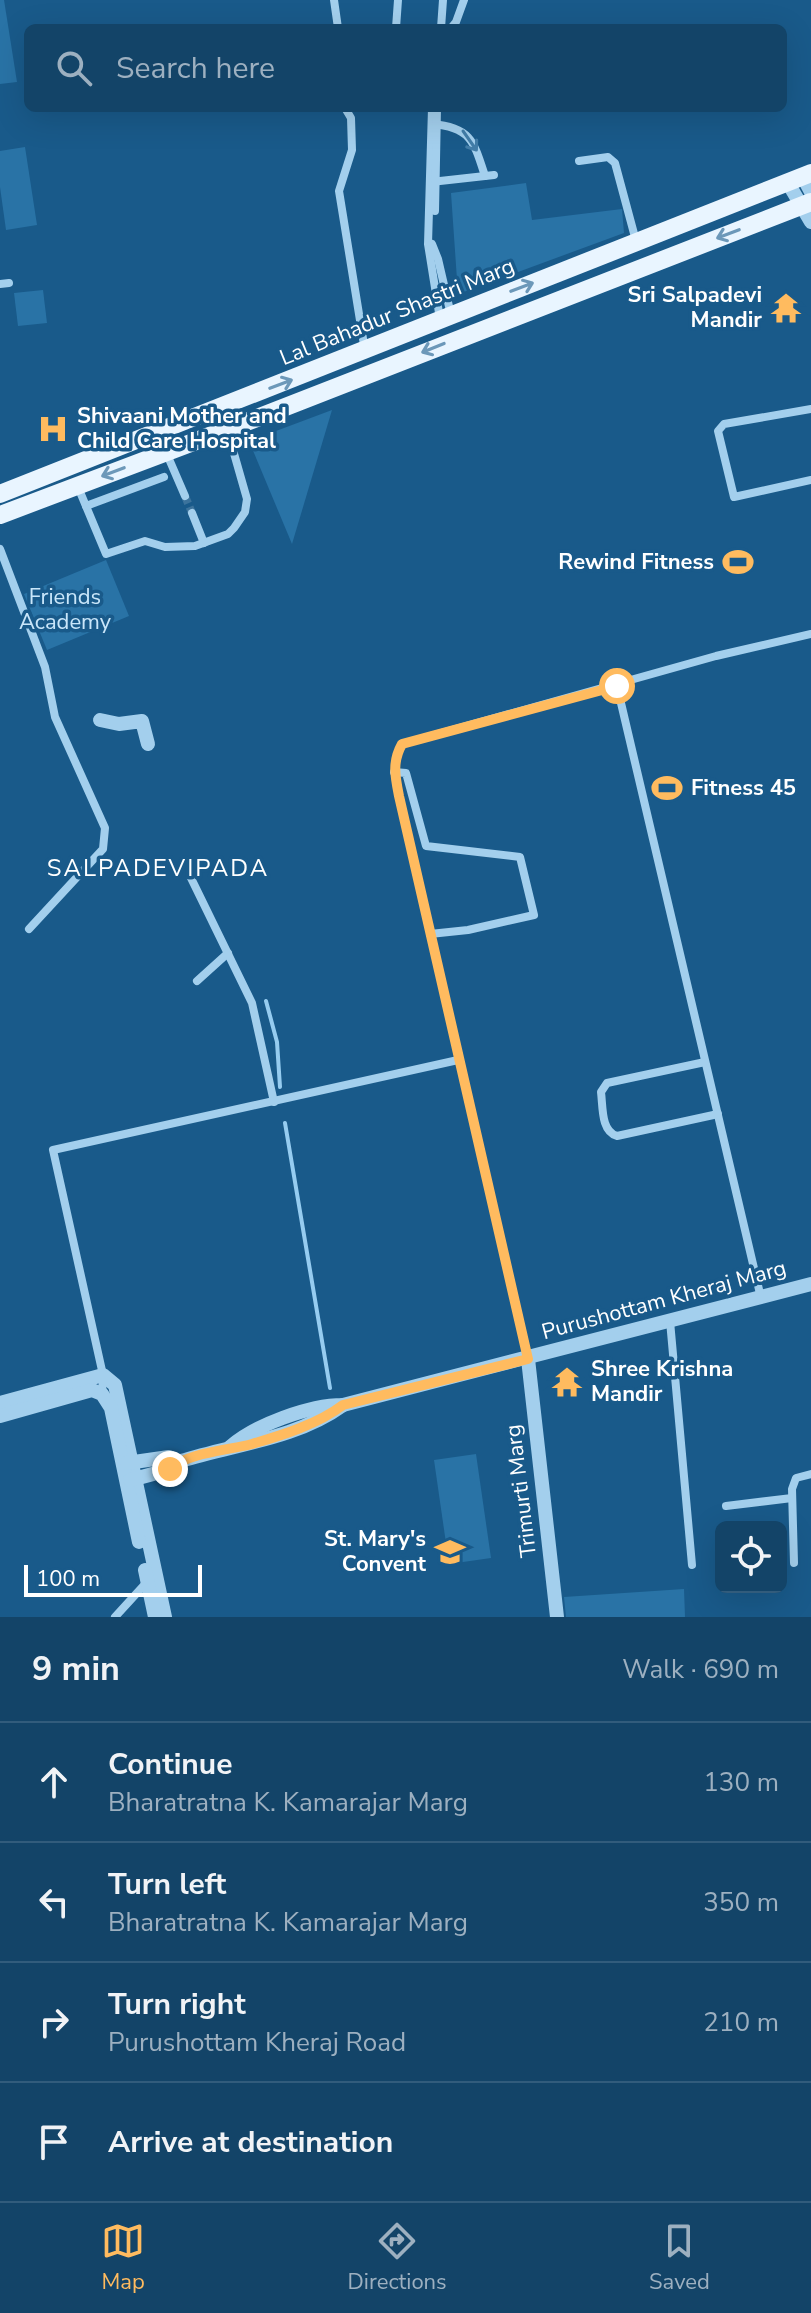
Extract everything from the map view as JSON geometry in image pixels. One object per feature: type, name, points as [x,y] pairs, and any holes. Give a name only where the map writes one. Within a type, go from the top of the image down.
[{"type":"main road","name":"Lal Bahadur Shastri Marg","points":[[0,494],[636,243],[805,194]]},
{"type":"main road","name":"Lal Bahadur Shastri Marg","points":[[0,515],[227,428],[805,194]]},
{"type":"street","points":[[334,0],[337,24]]},
{"type":"street","points":[[396,24],[398,0]]},
{"type":"street","points":[[439,24],[441,0]]},
{"type":"street","points":[[454,24],[464,0]]},
{"type":"street","points":[[347,112],[351,118]]},
{"type":"street","points":[[354,112],[351,118],[352,150],[339,191],[365,352]]},
{"type":"street","points":[[435,112],[431,250],[446,317]]},
{"type":"street","points":[[434,124],[461,129],[467,134],[490,176],[434,182]]},
{"type":"street","points":[[579,161],[608,157],[615,163],[636,243]]},
{"type":"street","points":[[811,409],[724,424],[718,431],[734,497],[811,480]]},
{"type":"street","points":[[77,485],[106,554],[145,541],[165,547],[195,546],[228,534],[245,512],[247,499],[227,428]]},
{"type":"street","points":[[165,452],[185,496]]},
{"type":"street","points":[[86,506],[164,477]]},
{"type":"street","points":[[192,513],[204,543]]},
{"type":"street","points":[[0,549],[45,667],[55,717],[105,828],[103,849],[29,929]]},
{"type":"street","points":[[528,1359],[394,772],[396,755],[402,744],[716,656],[811,634]]},
{"type":"street","points":[[617,686],[761,1298]]},
{"type":"street","points":[[100,720],[119,724],[142,721],[148,744]]},
{"type":"street","points":[[394,772],[406,773],[426,846],[520,857],[534,915],[468,930],[430,934]]},
{"type":"street","points":[[191,878],[252,1003],[274,1102]]},
{"type":"street","points":[[197,981],[228,953]]},
{"type":"street","points":[[102,1394],[103,1375],[53,1150],[458,1060]]},
{"type":"street","points":[[705,1062],[607,1083],[601,1092],[606,1128],[610,1134],[617,1136],[718,1114]]},
{"type":"street","name":"Purushottam Kheraj Marg","points":[[177,1462],[230,1447],[250,1445],[288,1424],[328,1416],[343,1405],[811,1284]]},
{"type":"street","points":[[670,1321],[692,1565]]},
{"type":"street","name":"Trimurti Marg","points":[[528,1359],[557,1617]]},
{"type":"street","points":[[2,1409],[103,1375]]},
{"type":"street","points":[[103,1375],[115,1385],[118,1418],[149,1565],[165,1617]]},
{"type":"street","points":[[2,1409],[92,1390],[102,1394],[118,1418]]},
{"type":"street","points":[[128,1463],[169,1457],[177,1462],[170,1469],[131,1480]]},
{"type":"street","points":[[794,1563],[792,1498],[796,1478],[811,1474]]},
{"type":"street","points":[[726,1506],[792,1498]]},
{"type":"street","points":[[149,1565],[147,1582],[155,1617]]},
{"type":"street","points":[[115,1617],[147,1582]]},
{"type":"green space","points":[[0,0],[4,0],[17,82],[0,84]]},
{"type":"green space","points":[[25,147],[37,225],[6,230],[0,187],[0,151]]},
{"type":"green space","points":[[526,183],[532,220],[622,209],[624,233],[458,294],[451,193]]},
{"type":"green space","points":[[43,290],[47,323],[18,326],[14,293]]},
{"type":"green space","points":[[332,410],[292,544],[249,441]]},
{"type":"green space","name":"Friends Academy","points":[[106,560],[129,616],[47,650],[24,594]]},
{"type":"green space","points":[[476,1454],[491,1558],[449,1564],[434,1460]]},
{"type":"green space","points":[[684,1589],[685,1617],[566,1617],[564,1597]]},
{"type":"waterway","points":[[266,1001],[277,1042],[280,1087]]},
{"type":"waterway","points":[[285,1123],[330,1388]]},
{"type":"tunnel","points":[[185,496],[192,513]]},
{"type":"place","name":"Sri Salpadevi Mandir","points":[[786,308]]},
{"type":"place","name":"Shivaani Mother and Child Care Hospital","points":[[53,429]]},
{"type":"place","name":"Rewind Fitness","points":[[738,562]]},
{"type":"place","name":"Fitness 45","points":[[667,788]]},
{"type":"place","name":"Shree Krishna Mandir","points":[[567,1382]]},
{"type":"place","name":"St. Mary's Convent","points":[[450,1552]]},
{"type":"district","name":"SALPADEVIPADA","points":[[158,868]]},
{"type":"route","points":[[170,1469],[177,1462],[230,1447],[250,1445],[328,1416],[343,1405],[528,1359],[399,796],[394,772],[396,755],[402,744],[617,686]]}]
